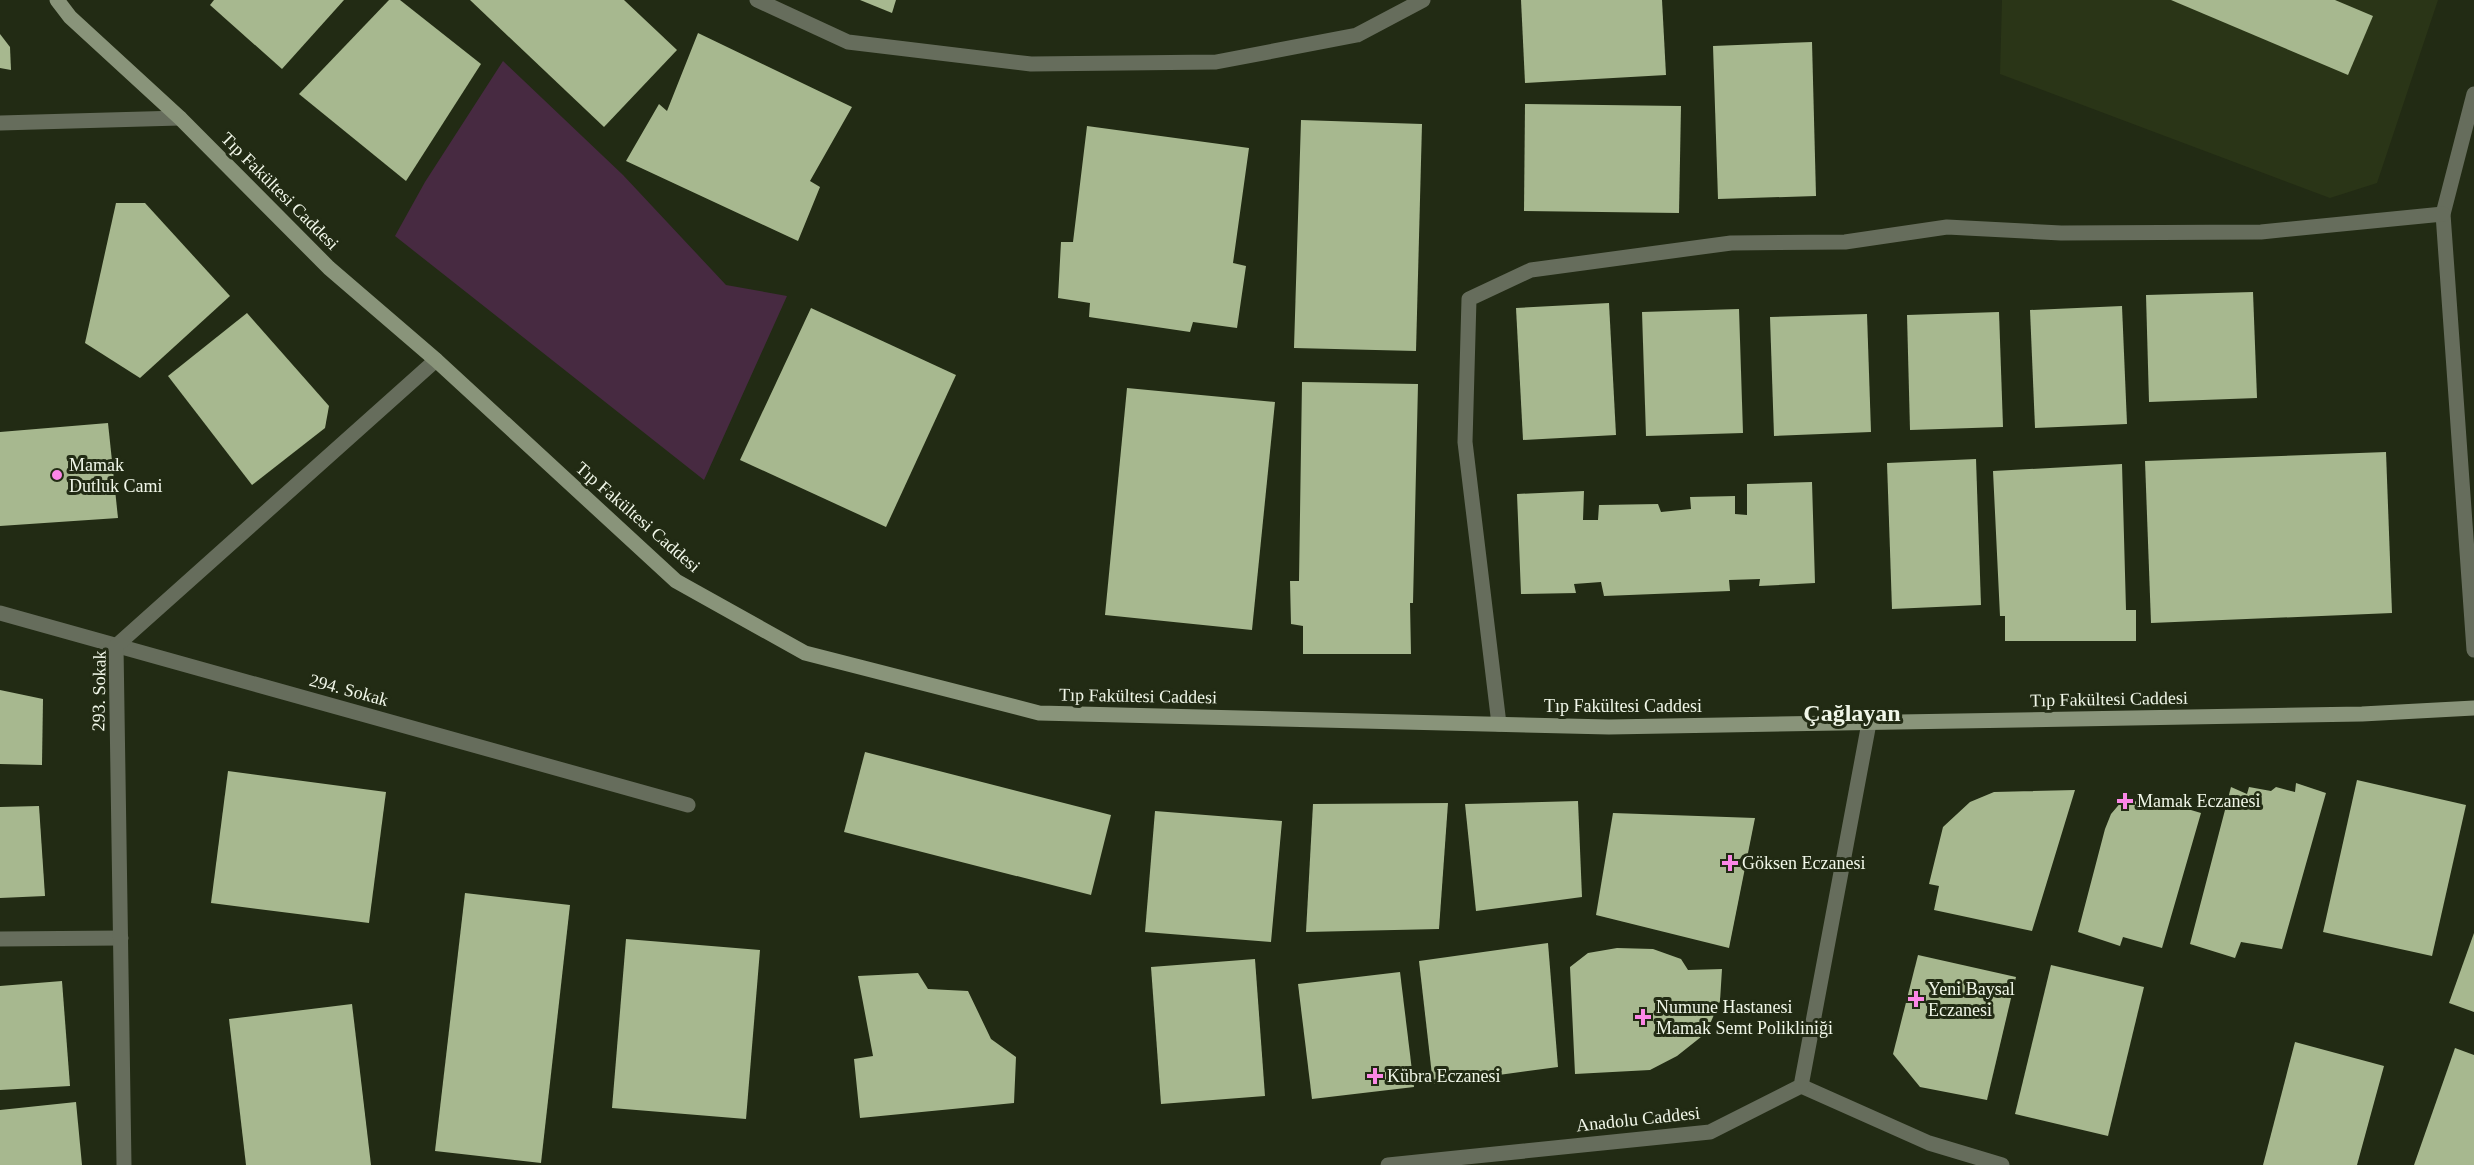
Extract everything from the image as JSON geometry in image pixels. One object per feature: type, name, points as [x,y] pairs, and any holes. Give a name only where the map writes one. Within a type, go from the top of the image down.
[{"type":"main road","name":"Tıp Fakültesi Caddesi","points":[[57,0],[70,17],[180,118],[296,237],[436,360],[676,581],[805,653],[1039,713],[1609,727],[2362,714],[2474,708]]},
{"type":"street","points":[[757,0],[848,42],[1031,64],[1216,62],[1358,34],[1423,0]]},
{"type":"street","points":[[2474,94],[2443,214],[2474,650]]},
{"type":"street","points":[[0,123],[180,118]]},
{"type":"street","points":[[1499,724],[1466,442],[1469,299],[1531,270],[1731,243],[1845,242],[1947,227],[2061,233],[2262,232],[2443,214]]},
{"type":"street","name":"293. Sokak","points":[[124,1165],[116,646],[436,360]]},
{"type":"street","name":"294. Sokak","points":[[0,613],[688,805]]},
{"type":"street","points":[[1869,723],[1801,1086],[1929,1143],[2002,1165]]},
{"type":"street","points":[[0,939],[120,938]]},
{"type":"street","name":"Anadolu Caddesi","points":[[1388,1165],[1710,1132],[1801,1086]]},
{"type":"shaded area","points":[[2002,0],[2438,0],[2377,183],[2330,198],[2000,74]]},
{"type":"shaded area","points":[[503,61],[623,175],[726,285],[787,296],[704,480],[395,236],[425,182]]},
{"type":"building","points":[[214,0],[344,0],[282,69],[210,5]]},
{"type":"building","points":[[389,0],[400,0],[481,64],[406,181],[299,94]]},
{"type":"building","points":[[470,0],[624,0],[677,50],[604,127]]},
{"type":"building","points":[[860,0],[896,0],[892,13]]},
{"type":"building","points":[[1521,0],[1662,0],[1666,75],[1525,83]]},
{"type":"building","points":[[2171,0],[2335,0],[2373,16],[2348,75]]},
{"type":"building","points":[[698,33],[852,107],[810,181],[820,187],[798,241],[626,161],[659,104],[667,111]]},
{"type":"building","points":[[0,34],[10,47],[11,70],[0,68]]},
{"type":"building","points":[[1812,42],[1816,196],[1718,199],[1713,46]]},
{"type":"building","points":[[1525,104],[1681,106],[1679,213],[1524,211]]},
{"type":"building","points":[[1301,120],[1422,124],[1416,351],[1294,348]]},
{"type":"building","points":[[1087,126],[1249,148],[1233,263],[1246,266],[1237,328],[1193,322],[1190,332],[1089,317],[1090,303],[1058,298],[1061,242],[1073,242]]},
{"type":"building","points":[[116,203],[145,203],[230,296],[140,378],[85,343]]},
{"type":"building","points":[[2253,292],[2257,398],[2149,402],[2146,295]]},
{"type":"building","points":[[1609,303],[1616,435],[1523,440],[1516,308]]},
{"type":"building","points":[[2122,306],[2127,424],[2035,428],[2030,310]]},
{"type":"building","points":[[811,308],[956,375],[886,527],[740,460]]},
{"type":"building","points":[[1739,309],[1743,433],[1646,436],[1642,312]]},
{"type":"building","points":[[1999,312],[2003,427],[1910,430],[1907,315]]},
{"type":"building","points":[[247,313],[329,406],[325,428],[252,485],[168,376]]},
{"type":"building","points":[[1867,314],[1871,432],[1774,436],[1770,317]]},
{"type":"building","points":[[1302,382],[1418,384],[1413,603],[1410,603],[1411,654],[1303,654],[1303,626],[1291,624],[1290,581],[1299,581]]},
{"type":"building","points":[[1127,388],[1275,402],[1252,630],[1105,615]]},
{"type":"building","name":"Mamak Dutluk Cami","points":[[108,423],[118,518],[0,526],[0,432]]},
{"type":"building","points":[[2386,452],[2392,613],[2151,623],[2145,461]]},
{"type":"building","points":[[1976,459],[1981,605],[1892,609],[1887,463]]},
{"type":"building","points":[[2122,464],[2126,610],[2136,610],[2136,641],[2005,641],[2005,616],[2000,616],[1993,471]]},
{"type":"building","points":[[1812,482],[1815,583],[1759,586],[1760,579],[1729,580],[1730,591],[1604,596],[1601,582],[1574,584],[1576,593],[1521,594],[1517,494],[1584,491],[1583,520],[1598,520],[1599,505],[1658,504],[1661,512],[1691,509],[1690,497],[1735,496],[1735,514],[1747,515],[1747,484]]},
{"type":"building","points":[[0,690],[43,699],[42,765],[0,764]]},
{"type":"building","points":[[865,752],[1111,815],[1091,895],[844,832]]},
{"type":"building","points":[[228,771],[386,792],[369,923],[211,903]]},
{"type":"building","points":[[2357,780],[2466,805],[2432,956],[2323,932]]},
{"type":"building","points":[[2296,783],[2326,793],[2282,949],[2241,942],[2235,958],[2190,944],[2231,787],[2247,794],[2249,787],[2271,791],[2276,787],[2295,792]]},
{"type":"building","points":[[2075,790],[2032,931],[1934,910],[1939,886],[1929,884],[1943,827],[1970,802],[1994,792]]},
{"type":"building","points":[[1578,801],[1582,897],[1476,911],[1465,804]]},
{"type":"building","points":[[2122,801],[2164,802],[2201,813],[2162,948],[2123,937],[2120,946],[2078,932],[2105,829],[2111,814]]},
{"type":"building","points":[[1448,803],[1439,929],[1306,932],[1313,804]]},
{"type":"building","points":[[39,806],[45,896],[0,898],[0,807]]},
{"type":"building","points":[[1155,811],[1282,821],[1271,942],[1145,932]]},
{"type":"building","points":[[1613,813],[1755,818],[1729,948],[1596,915]]},
{"type":"building","points":[[465,893],[570,905],[541,1163],[435,1151]]},
{"type":"building","points":[[2474,933],[2474,1012],[2449,1003]]},
{"type":"building","points":[[626,939],[760,950],[746,1119],[612,1108]]},
{"type":"building","points":[[1548,943],[1558,1067],[1433,1084],[1419,961]]},
{"type":"building","name":"Numune Hastanesi Mamak Semt Polikliniği","points":[[1617,948],[1653,949],[1681,959],[1688,970],[1722,969],[1720,1001],[1706,1033],[1677,1056],[1650,1070],[1575,1074],[1570,967],[1588,953]]},
{"type":"building","points":[[1918,955],[2016,977],[1987,1100],[1920,1087],[1893,1054]]},
{"type":"building","points":[[1255,959],[1265,1096],[1161,1104],[1151,967]]},
{"type":"building","points":[[2051,965],[2144,987],[2108,1136],[2015,1114]]},
{"type":"building","points":[[1400,972],[1414,1087],[1312,1099],[1298,984]]},
{"type":"building","points":[[918,973],[928,989],[968,991],[991,1039],[1016,1057],[1014,1103],[860,1118],[854,1059],[873,1056],[858,976]]},
{"type":"building","points":[[62,981],[70,1086],[0,1090],[0,986]]},
{"type":"building","points":[[352,1004],[371,1165],[246,1165],[229,1019]]},
{"type":"building","points":[[2295,1042],[2384,1066],[2357,1165],[2263,1165]]},
{"type":"building","points":[[2455,1048],[2474,1055],[2474,1165],[2414,1165]]},
{"type":"building","points":[[76,1102],[82,1165],[0,1165],[0,1110]]},
{"type":"place","name":"Mamak Dutluk Cami","points":[[57,475]]},
{"type":"place","name":"Mamak Eczanesi","points":[[2125,801]]},
{"type":"place","name":"Göksen Eczanesi","points":[[1730,863]]},
{"type":"place","name":"Yeni Baysal Eczanesi","points":[[1916,999]]},
{"type":"place","name":"Numune Hastanesi Mamak Semt Polikliniği","points":[[1643,1017]]},
{"type":"place","name":"Kübra Eczanesi","points":[[1375,1076]]},
{"type":"district","name":"Çağlayan","points":[[1852,713]]}]
